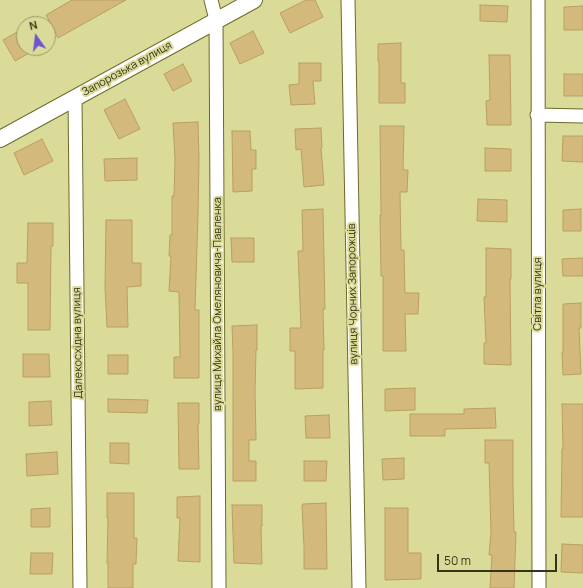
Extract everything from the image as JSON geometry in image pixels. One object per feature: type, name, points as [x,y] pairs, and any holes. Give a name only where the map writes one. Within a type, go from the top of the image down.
[{"type":"street","name":"вулиця Михайла Омеляновича-Павленка","points":[[211,0],[216,20],[219,588]]},
{"type":"street","name":"Запорозька вулиця","points":[[0,139],[254,0]]},
{"type":"street","name":"вулиця Чорних Запорожців","points":[[348,0],[359,588]]},
{"type":"street","name":"Світла вулиця","points":[[538,0],[539,588]]},
{"type":"street","name":"Далекосхідна вулиця","points":[[75,98],[80,588]]},
{"type":"street","points":[[537,116],[583,116]]},
{"type":"building","points":[[72,0],[126,0],[58,38],[56,34],[56,16],[46,15]]},
{"type":"building","points":[[306,0],[315,0],[323,17],[290,33],[280,13]]},
{"type":"building","points":[[480,5],[508,6],[507,22],[480,21]]},
{"type":"building","points":[[583,6],[583,30],[564,30],[564,7]]},
{"type":"building","points":[[253,31],[264,53],[240,64],[230,43]]},
{"type":"building","points":[[16,33],[16,56],[24,56],[15,61],[3,40]]},
{"type":"building","points":[[401,43],[401,83],[405,83],[405,103],[379,103],[378,44]]},
{"type":"building","points":[[489,55],[510,55],[511,125],[487,125],[486,101],[490,100]]},
{"type":"building","points":[[299,63],[321,63],[321,81],[313,81],[315,104],[291,105],[289,85],[299,84]]},
{"type":"building","points":[[183,64],[192,81],[173,91],[164,74]]},
{"type":"building","points":[[564,74],[583,74],[583,96],[564,96]]},
{"type":"building","points":[[125,99],[140,129],[119,139],[104,110]]},
{"type":"building","points":[[198,122],[199,158],[195,310],[199,310],[199,378],[174,378],[174,357],[180,357],[179,292],[169,291],[171,256],[169,256],[170,235],[172,235],[172,196],[174,196],[175,160],[173,123]]},
{"type":"building","points":[[380,126],[404,126],[403,170],[408,170],[407,192],[400,192],[401,250],[404,250],[405,293],[419,293],[418,314],[405,314],[406,351],[383,351]]},
{"type":"building","points":[[321,128],[324,185],[304,187],[301,149],[296,150],[295,129]]},
{"type":"building","points":[[232,131],[250,131],[251,150],[256,150],[256,169],[252,169],[252,191],[233,192]]},
{"type":"building","points":[[563,136],[583,136],[583,162],[562,161]]},
{"type":"building","points":[[42,139],[53,161],[24,175],[14,153]]},
{"type":"building","points":[[485,148],[511,149],[511,171],[485,171]]},
{"type":"building","points":[[137,158],[137,180],[105,181],[104,159]]},
{"type":"building","points":[[478,199],[507,200],[507,222],[477,221]]},
{"type":"building","points":[[323,209],[325,309],[323,309],[323,388],[295,389],[295,351],[290,351],[290,328],[301,328],[298,251],[303,251],[302,210]]},
{"type":"building","points":[[581,209],[581,231],[563,231],[563,210]]},
{"type":"building","points":[[106,220],[132,220],[132,263],[141,263],[141,286],[127,287],[128,327],[107,327],[105,287]]},
{"type":"building","points":[[28,223],[53,223],[53,246],[51,246],[50,330],[28,330],[28,283],[17,283],[17,263],[27,263]]},
{"type":"building","points":[[231,238],[254,238],[254,262],[232,262]]},
{"type":"building","points":[[486,248],[511,249],[511,365],[484,364],[484,343],[486,343],[484,297],[486,297]]},
{"type":"building","points":[[583,258],[583,276],[563,276],[562,259]]},
{"type":"building","points":[[581,303],[581,328],[579,328],[581,374],[563,375],[563,304]]},
{"type":"building","points":[[257,325],[255,392],[256,440],[249,440],[249,461],[256,461],[256,481],[233,481],[232,326]]},
{"type":"building","points":[[23,354],[49,354],[50,377],[23,377]]},
{"type":"building","points":[[108,355],[128,355],[128,374],[108,374]]},
{"type":"building","points":[[415,388],[415,410],[385,411],[385,389]]},
{"type":"building","points":[[108,399],[148,400],[147,413],[108,412]]},
{"type":"building","points":[[51,401],[52,425],[29,426],[29,402]]},
{"type":"building","points":[[178,403],[199,403],[199,469],[179,469]]},
{"type":"building","points":[[562,404],[583,404],[583,517],[561,517],[563,449]]},
{"type":"building","points":[[495,408],[496,428],[445,429],[445,436],[410,436],[410,414],[464,414],[464,409]]},
{"type":"building","points":[[329,415],[330,438],[306,438],[305,416]]},
{"type":"building","points":[[485,440],[513,440],[514,532],[516,532],[514,588],[490,588],[492,555],[489,555],[491,532],[489,463],[485,463]]},
{"type":"building","points":[[110,443],[129,443],[129,464],[110,463]]},
{"type":"building","points":[[57,452],[58,474],[27,476],[26,454]]},
{"type":"building","points":[[404,458],[404,479],[383,480],[382,459]]},
{"type":"building","points":[[304,461],[327,461],[326,481],[304,481]]},
{"type":"building","points":[[107,493],[134,493],[134,538],[137,538],[136,564],[133,564],[133,588],[108,588]]},
{"type":"building","points":[[200,496],[200,562],[178,561],[180,518],[177,518],[177,497]]},
{"type":"building","points":[[326,503],[327,569],[304,569],[302,505]]},
{"type":"building","points":[[232,505],[262,505],[262,564],[234,563]]},
{"type":"building","points":[[50,508],[50,527],[31,527],[31,509]]},
{"type":"building","points":[[385,508],[408,508],[408,553],[421,553],[421,579],[385,580]]},
{"type":"building","points":[[562,544],[583,545],[583,573],[561,572]]},
{"type":"building","points":[[31,553],[53,553],[52,574],[30,574]]}]
